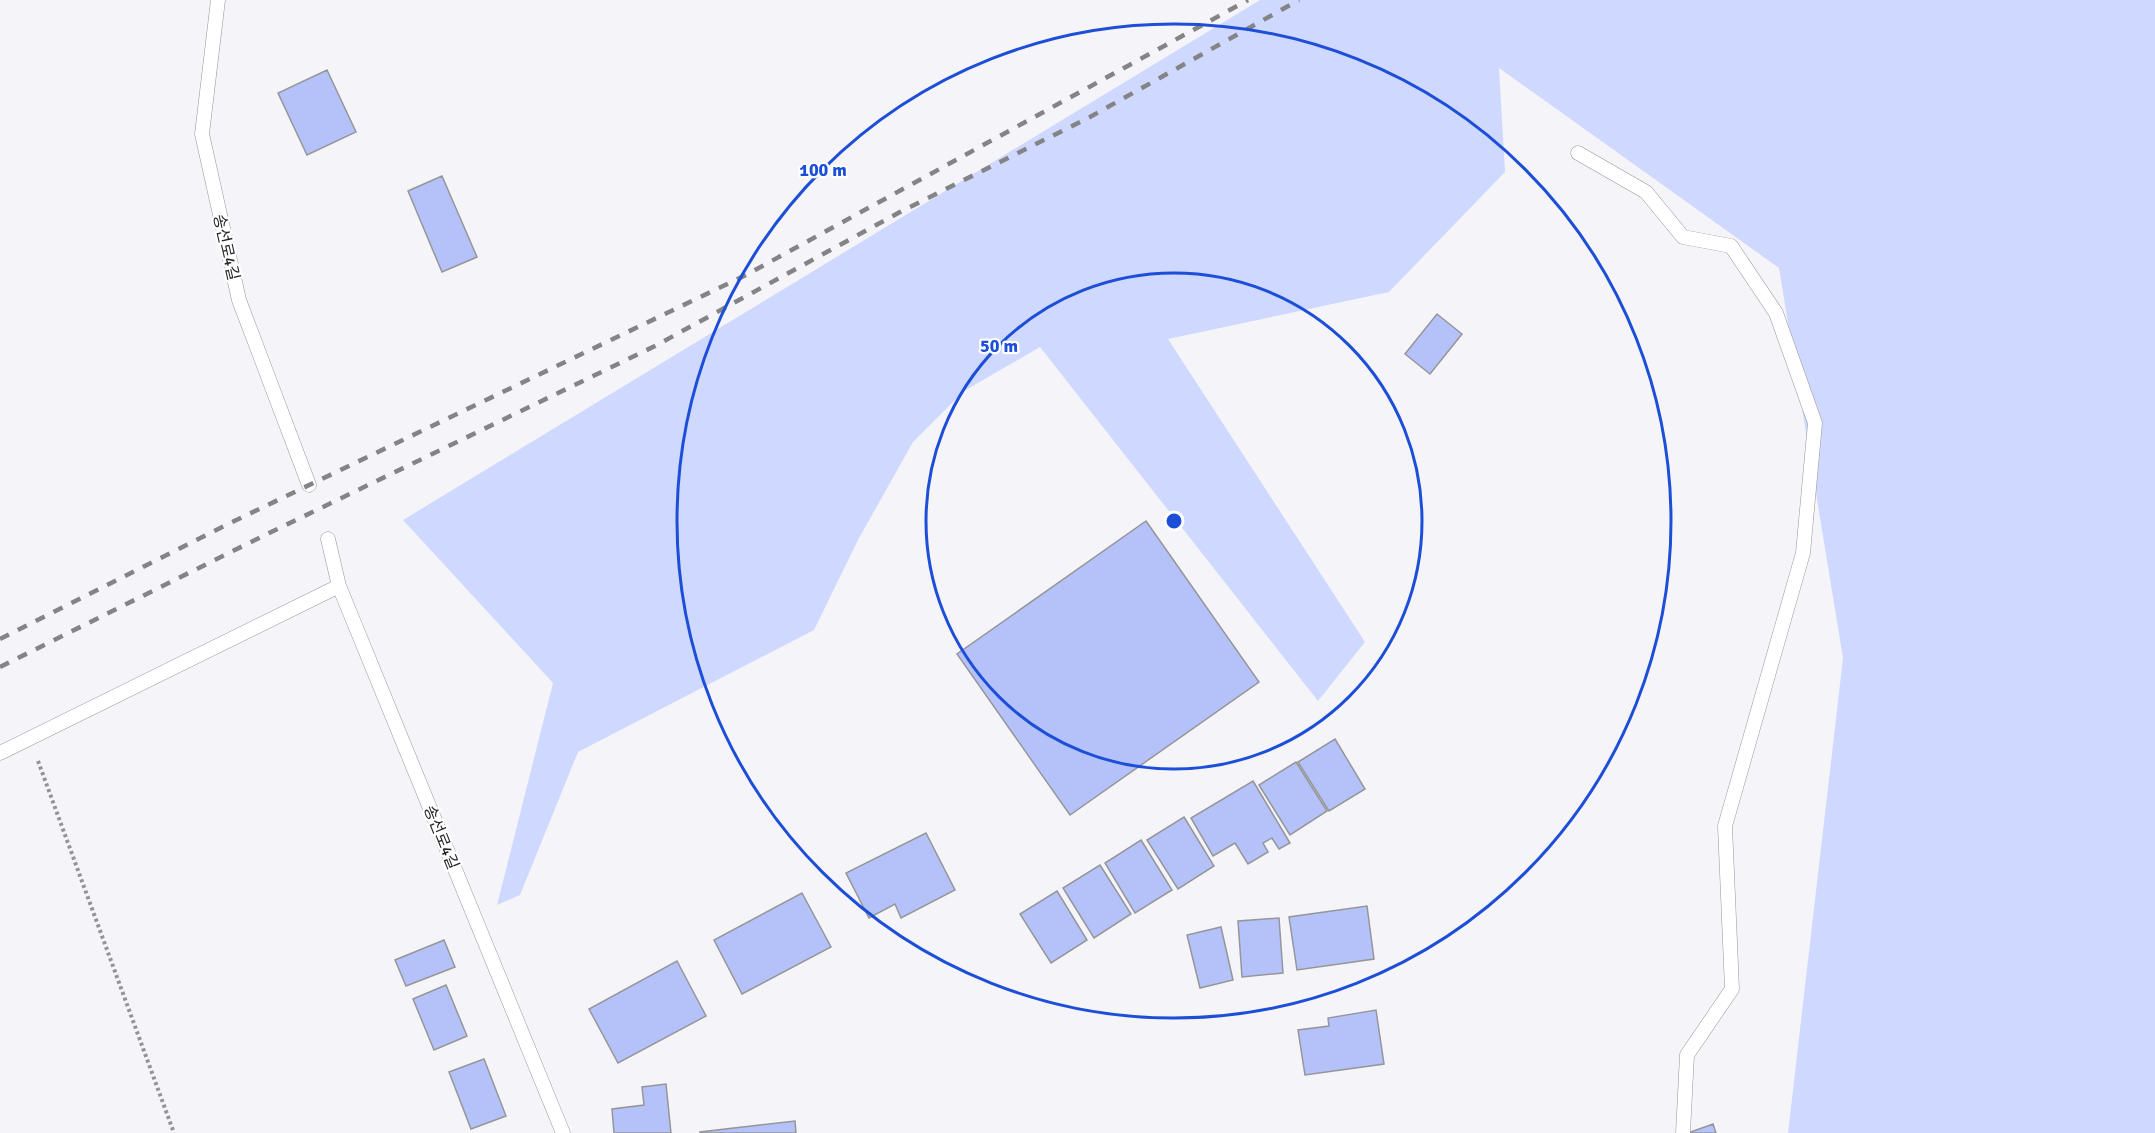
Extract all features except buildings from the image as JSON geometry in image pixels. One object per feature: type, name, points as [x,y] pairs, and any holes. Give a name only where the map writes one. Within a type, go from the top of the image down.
[{"type":"lane","name":"송선로4길","points":[[218,0],[202,134],[239,300],[309,484]]},
{"type":"lane","points":[[1578,153],[1646,192],[1683,237],[1731,246],[1776,313],[1815,423],[1803,552],[1725,826],[1732,989],[1687,1055],[1683,1133]]},
{"type":"lane","name":"송선로4길","points":[[328,539],[339,586],[563,1133]]},
{"type":"lane","points":[[0,753],[339,586]]},
{"type":"path","points":[[30,737],[174,1133]]},
{"type":"shaded area","points":[[1260,0],[2155,0],[2155,1133],[1788,1133],[1843,658],[1779,268],[1499,68],[1505,172],[1389,292],[1168,339],[1365,642],[1318,701],[1040,347],[964,391],[913,442],[858,540],[814,630],[578,752],[520,895],[497,905],[553,683],[403,520]]},
{"type":"railway","points":[[0,639],[224,526],[746,275],[1248,0]]},
{"type":"railway","points":[[0,667],[261,537],[655,346],[900,212],[1090,117],[1299,0]]}]
